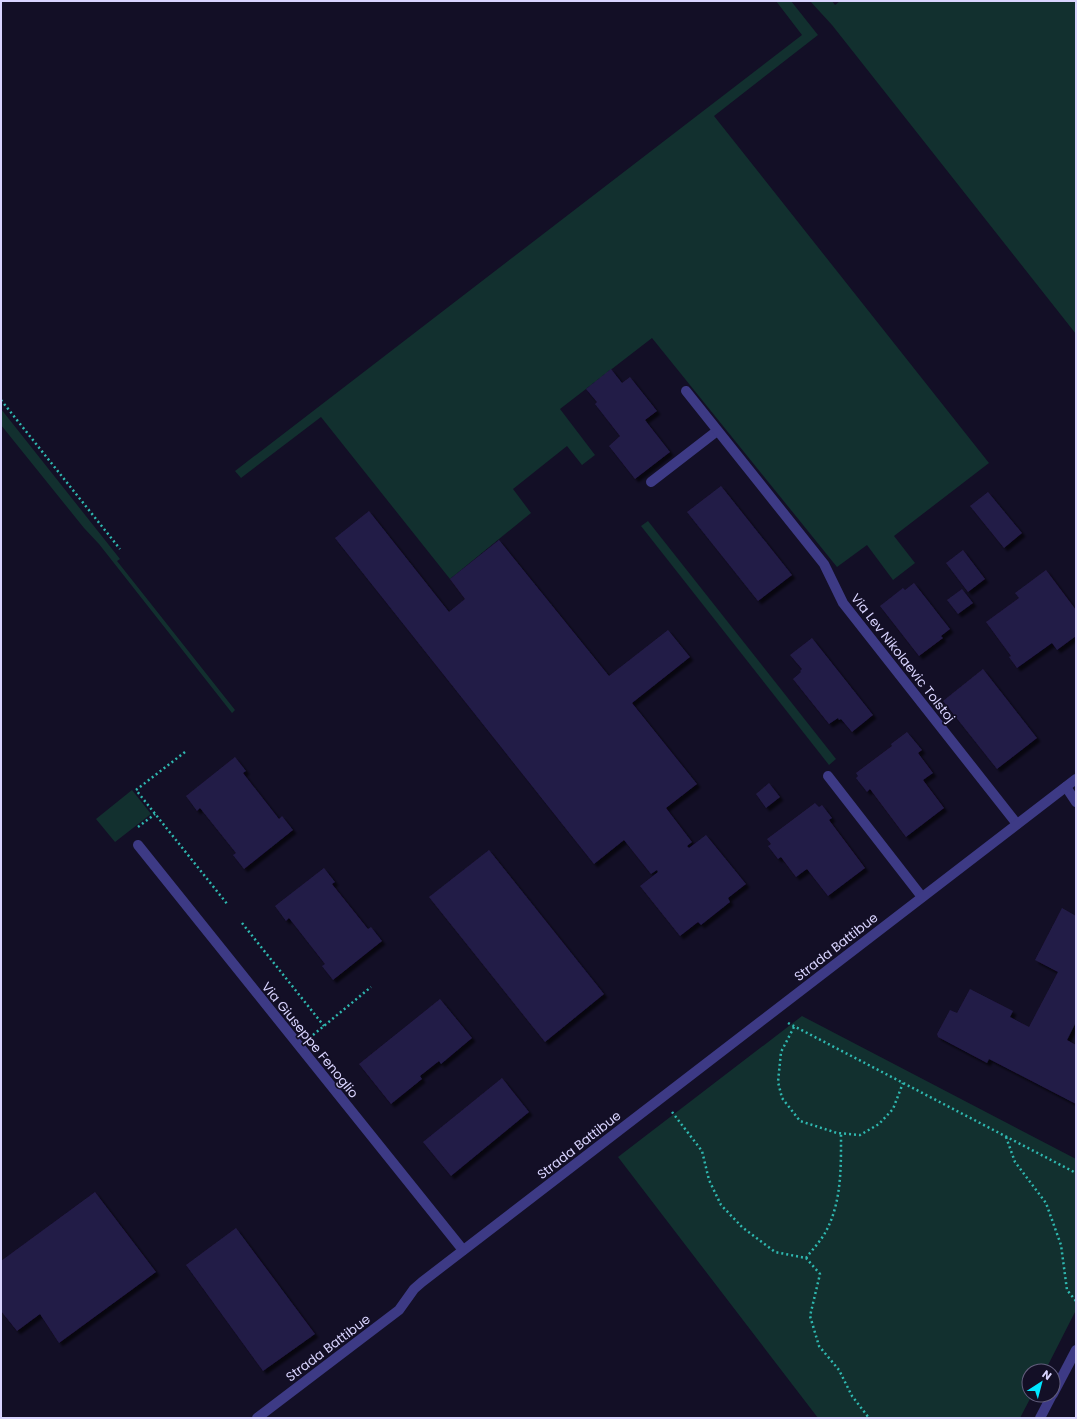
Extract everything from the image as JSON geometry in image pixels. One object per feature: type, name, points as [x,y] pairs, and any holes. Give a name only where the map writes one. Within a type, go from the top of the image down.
[{"type":"street","name":"Via Lev Nikolaevic Tolstoj","points":[[686,391],[824,564],[843,604],[1017,824]]},
{"type":"street","points":[[651,482],[717,430]]},
{"type":"street","points":[[828,776],[922,897]]},
{"type":"street","name":"Strada Battibue","points":[[257,1418],[399,1310],[418,1286],[463,1250],[1076,779]]},
{"type":"street","points":[[1066,787],[1076,802]]},
{"type":"street","name":"Via Giuseppe Fenoglio","points":[[138,845],[463,1250]]},
{"type":"street","points":[[1061,1379],[1076,1350]]},
{"type":"street","points":[[1040,1418],[1048,1403]]},
{"type":"path","points":[[1,400],[120,550]]},
{"type":"path","points":[[185,752],[136,790],[228,905]]},
{"type":"path","points":[[242,923],[324,1026]]},
{"type":"path","points":[[310,1037],[371,987]]},
{"type":"path","points":[[774,1012],[794,1027],[903,1082],[1076,1173]]},
{"type":"path","points":[[794,1027],[781,1052],[778,1082],[782,1098],[800,1121],[841,1133],[860,1135],[879,1124],[893,1108],[903,1082]]},
{"type":"path","points":[[662,1098],[702,1151],[709,1180],[721,1205],[742,1227],[775,1252],[806,1258],[820,1274],[810,1316],[819,1346],[839,1370],[852,1396],[869,1418]]},
{"type":"path","points":[[806,1258],[825,1233],[837,1199],[841,1174],[841,1133]]},
{"type":"path","points":[[1006,1136],[1015,1162],[1046,1203],[1061,1245],[1067,1290],[1076,1301]]},
{"type":"green space","points":[[776,1],[791,1],[818,35],[714,116],[989,463],[894,536],[915,563],[893,580],[867,545],[837,567],[652,338],[560,409],[595,455],[582,465],[567,446],[513,489],[531,513],[450,579],[321,417],[241,478],[235,471],[802,35]]},
{"type":"green space","points":[[810,1],[832,1],[835,5],[840,1],[1076,1],[1076,334],[832,25]]},
{"type":"green space","points":[[1,409],[120,559],[117,561],[235,710],[232,713],[99,544],[84,528],[1,425]]},
{"type":"green space","points":[[648,521],[836,759],[829,765],[641,526]]},
{"type":"green space","points":[[132,790],[151,814],[115,842],[96,819]]},
{"type":"green space","points":[[802,1016],[1076,1159],[1076,1310],[1049,1363],[1021,1363],[1021,1403],[1028,1403],[1020,1418],[818,1418],[618,1157]]},
{"type":"building","points":[[611,369],[622,383],[630,377],[657,411],[645,420],[670,452],[635,479],[609,446],[620,436],[595,404],[597,402],[586,389]]},
{"type":"building","points":[[721,486],[792,575],[758,601],[687,512]]},
{"type":"building","points":[[988,492],[1022,533],[1004,548],[970,506]]},
{"type":"building","points":[[369,511],[449,612],[465,599],[450,579],[499,540],[609,676],[668,630],[690,657],[632,703],[697,784],[666,808],[692,842],[687,846],[689,848],[706,835],[746,884],[728,898],[730,902],[701,925],[698,922],[680,936],[640,886],[658,872],[657,870],[651,874],[624,840],[594,864],[335,538]]},
{"type":"building","points":[[963,550],[985,579],[968,592],[946,563]]},
{"type":"building","points":[[1046,570],[1076,610],[1076,636],[1057,650],[1052,643],[1017,668],[1009,657],[1011,656],[986,622],[1019,598],[1015,593]]},
{"type":"building","points":[[914,583],[950,629],[941,636],[943,638],[919,656],[880,606],[903,588],[905,590]]},
{"type":"building","points":[[962,589],[973,603],[958,614],[947,600]]},
{"type":"building","points":[[812,638],[873,715],[852,732],[841,719],[839,720],[838,718],[829,724],[793,679],[801,672],[800,671],[802,669],[790,655]]},
{"type":"building","points":[[983,669],[1037,738],[997,769],[943,701]]},
{"type":"building","points":[[907,732],[922,750],[918,753],[933,773],[923,780],[944,808],[906,837],[870,789],[867,792],[856,778],[858,776],[856,773],[892,746],[891,744]]},
{"type":"building","points":[[235,757],[246,771],[243,773],[279,819],[282,816],[293,830],[244,869],[233,855],[236,853],[200,808],[197,811],[186,796]]},
{"type":"building","points":[[769,783],[780,797],[766,808],[756,794]]},
{"type":"building","points":[[815,803],[819,807],[822,805],[832,818],[829,820],[865,868],[828,896],[807,869],[796,877],[781,857],[778,859],[768,846],[771,844],[767,839]]},
{"type":"building","points":[[489,850],[604,994],[545,1042],[429,897]]},
{"type":"building","points":[[324,868],[335,882],[332,884],[368,929],[371,927],[382,941],[333,980],[322,966],[325,964],[289,918],[286,921],[275,906]]},
{"type":"building","points":[[1062,908],[1076,916],[1076,1022],[1067,1040],[1076,1045],[1076,1104],[989,1059],[987,1063],[938,1037],[937,1034],[950,1010],[957,1013],[970,989],[1013,1011],[1010,1017],[1029,1027],[1058,972],[1035,960]]},
{"type":"building","points":[[440,999],[472,1038],[441,1064],[439,1061],[420,1076],[422,1079],[391,1104],[359,1064]]},
{"type":"building","points":[[502,1078],[529,1112],[451,1176],[423,1142]]},
{"type":"building","points":[[95,1192],[156,1272],[59,1343],[40,1314],[17,1331],[1,1311],[1,1261]]},
{"type":"building","points":[[236,1228],[315,1334],[263,1371],[186,1265]]}]
